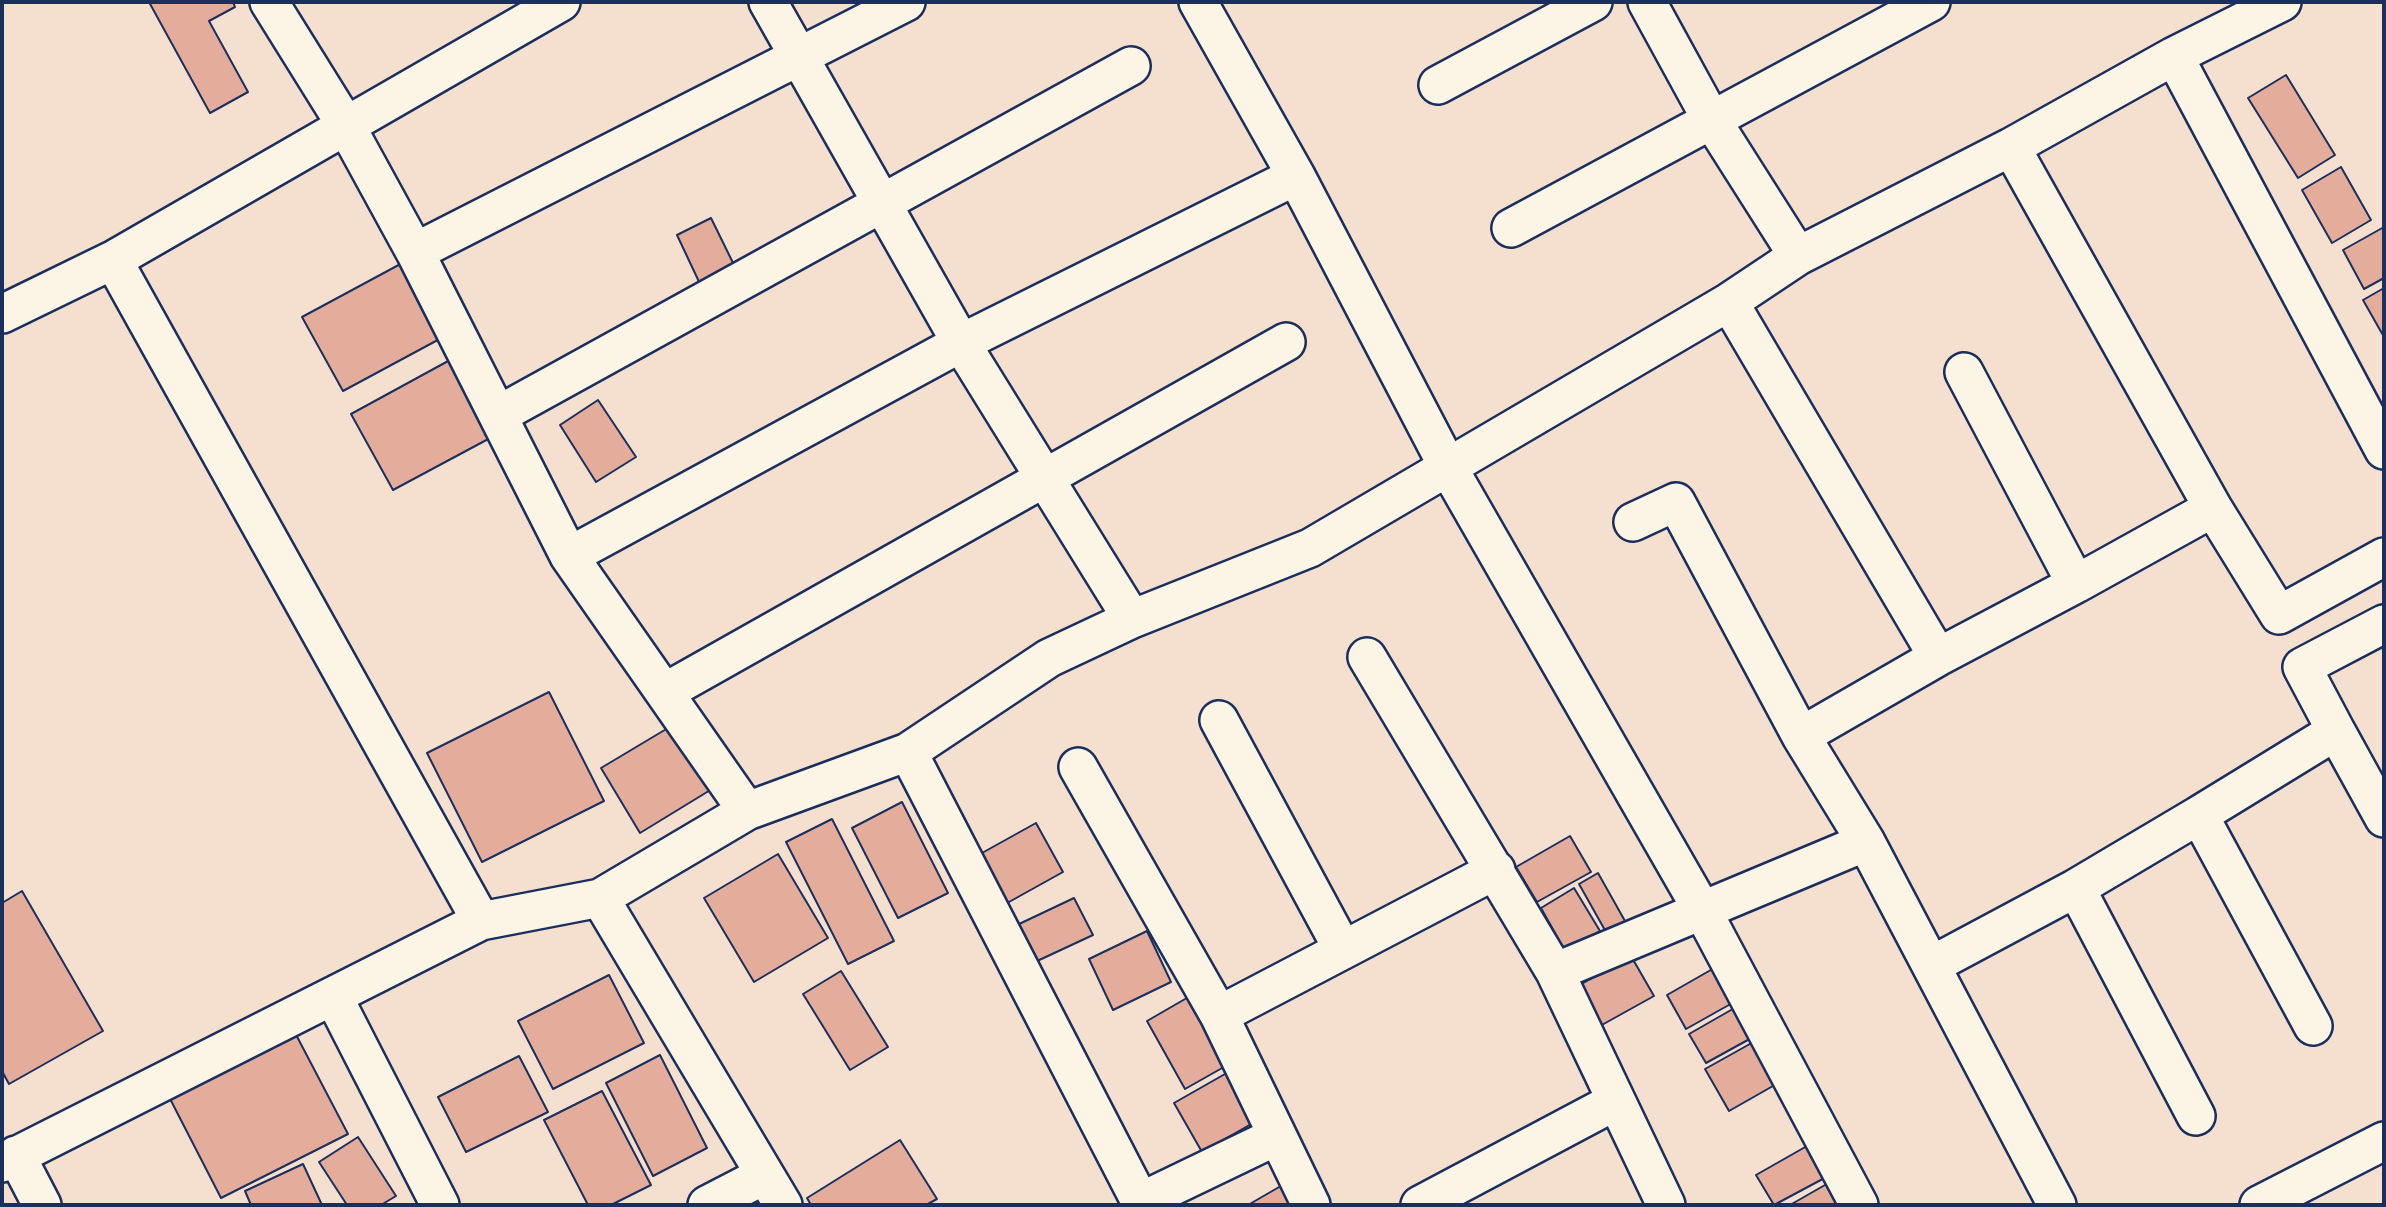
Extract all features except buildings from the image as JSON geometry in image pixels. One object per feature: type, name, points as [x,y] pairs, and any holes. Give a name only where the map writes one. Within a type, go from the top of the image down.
[{"type":"street","points":[[268,2],[345,124],[415,252],[569,556],[747,811]]},
{"type":"street","points":[[2,314],[113,260],[561,2]]},
{"type":"street","points":[[768,2],[961,343],[1132,619]]},
{"type":"street","points":[[415,252],[906,2]]},
{"type":"street","points":[[1198,2],[1296,176],[1449,469],[1702,910],[1859,1205]]},
{"type":"street","points":[[1438,85],[1593,2]]},
{"type":"street","points":[[1647,2],[1711,119],[1798,256]]},
{"type":"street","points":[[1511,228],[1931,2]]},
{"type":"street","points":[[42,1205],[9,1159],[481,922],[600,898],[747,811],[908,752],[1049,659],[1132,619],[1310,548],[1449,469],[1729,302],[1798,256],[2011,147],[2174,56],[2283,2]]},
{"type":"street","points":[[2174,56],[2384,450]]},
{"type":"street","points":[[498,415],[1131,66]]},
{"type":"street","points":[[2011,147],[2213,508],[2279,615],[2384,557]]},
{"type":"street","points":[[569,556],[961,343],[1296,176]]},
{"type":"street","points":[[113,260],[481,922]]},
{"type":"street","points":[[1729,302],[1938,657]]},
{"type":"street","points":[[665,692],[1286,342]]},
{"type":"street","points":[[1964,372],[2076,584]]},
{"type":"street","points":[[1633,522],[1676,502],[1801,736],[1866,842],[2057,1205]]},
{"type":"street","points":[[1801,736],[1938,657],[2213,508]]},
{"type":"street","points":[[2384,624],[2302,667],[2384,818]]},
{"type":"street","points":[[1367,657],[1555,972],[1666,1205]]},
{"type":"street","points":[[1219,720],[1343,950]]},
{"type":"street","points":[[1932,965],[2076,888],[2336,731]]},
{"type":"street","points":[[908,752],[1141,1204],[1277,1136]]},
{"type":"street","points":[[1077,767],[1219,1014],[1311,1205]]},
{"type":"street","points":[[2199,815],[2313,1026]]},
{"type":"street","points":[[1555,972],[1866,842]]},
{"type":"street","points":[[1219,1014],[1496,870]]},
{"type":"street","points":[[2076,888],[2196,1116]]},
{"type":"street","points":[[600,898],[774,1190],[707,1205]]},
{"type":"street","points":[[333,996],[440,1205]]},
{"type":"street","points":[[1420,1205],[1472,1193],[1616,1101]]},
{"type":"street","points":[[2259,1205],[2384,1141]]}]
